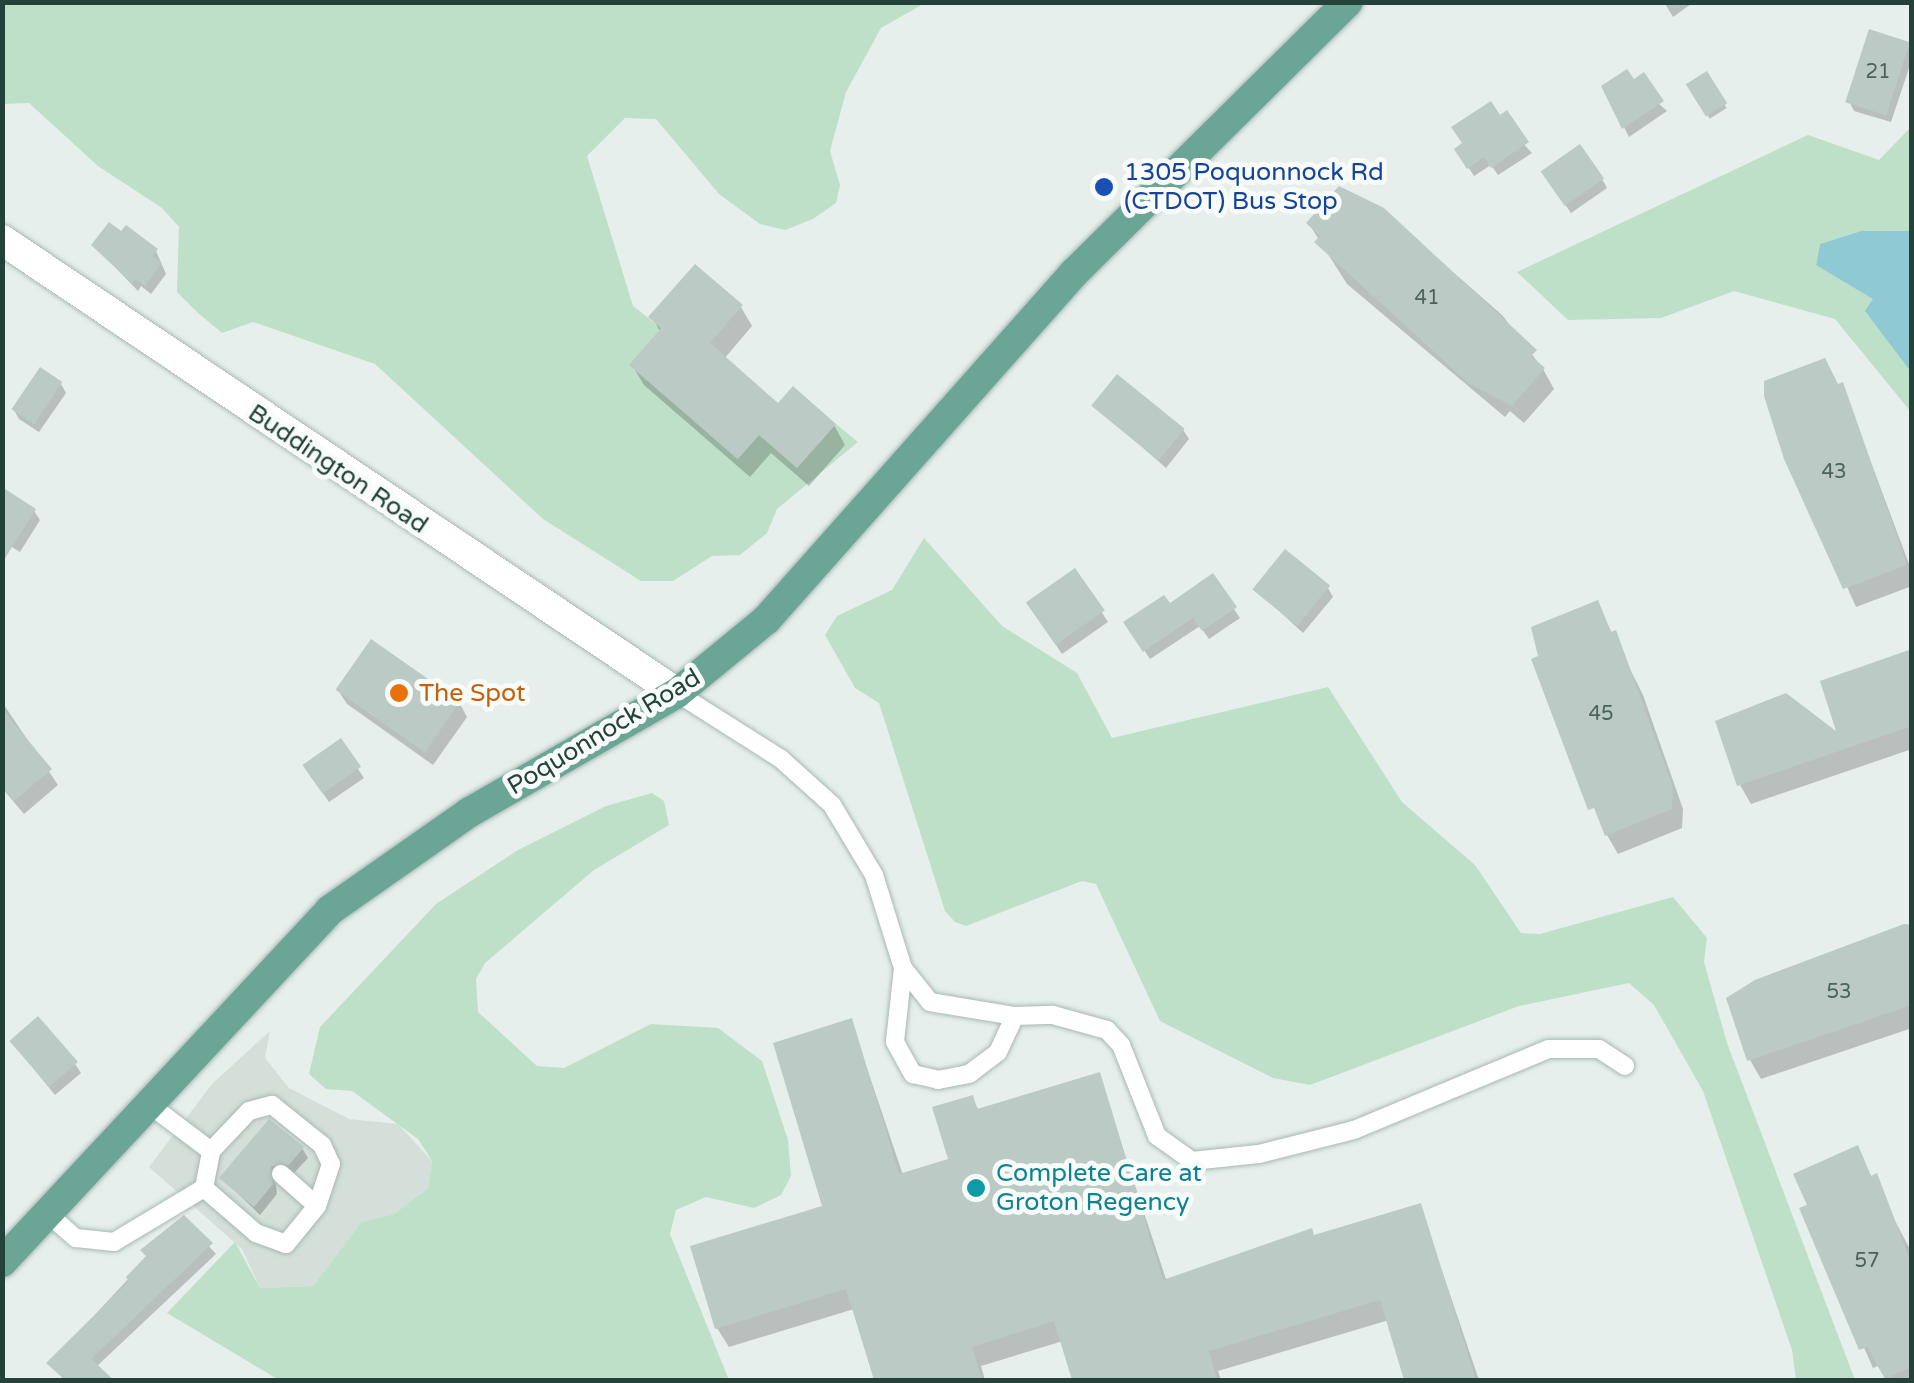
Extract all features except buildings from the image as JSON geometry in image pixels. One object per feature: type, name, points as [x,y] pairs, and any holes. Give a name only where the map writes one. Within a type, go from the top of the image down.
[{"type":"main road","name":"Poquonnock Road","points":[[2,1262],[300,938],[358,887],[470,812],[676,693],[811,574],[1074,273],[1348,2]]},
{"type":"street","name":"Buddington Road","points":[[2,240],[676,693]]},
{"type":"lane","points":[[676,693],[781,759],[832,805],[874,874],[903,968],[930,1002],[1015,1016],[1053,1015],[1107,1030],[1121,1045],[1156,1136],[1192,1161],[1259,1154],[1354,1130],[1549,1049],[1599,1048],[1625,1066]]},
{"type":"lane","points":[[903,968],[896,1042],[913,1074],[938,1080],[969,1074],[998,1052],[1015,1016]]},
{"type":"lane","points":[[150,1104],[210,1152]]},
{"type":"lane","points":[[48,1214],[76,1238],[114,1242],[204,1188],[210,1152],[250,1111],[272,1105],[322,1145],[331,1164],[318,1206],[286,1244],[256,1233],[204,1188]]},
{"type":"lane","points":[[229,1132],[245,1145]]},
{"type":"lane","points":[[282,1174],[318,1206]]},
{"type":"shaded area","points":[[270,1031],[265,1058],[289,1088],[349,1119],[398,1124],[432,1161],[428,1188],[394,1214],[362,1223],[313,1286],[260,1288],[242,1249],[149,1167],[212,1084]]},
{"type":"green space","points":[[3,3],[925,3],[881,28],[846,92],[830,151],[840,185],[836,203],[813,219],[785,230],[760,224],[719,194],[656,119],[625,118],[587,156],[633,306],[661,328],[630,365],[737,459],[759,435],[797,468],[836,424],[858,442],[777,509],[767,533],[740,555],[712,556],[673,581],[641,581],[543,519],[375,364],[253,322],[222,333],[198,313],[177,292],[179,227],[162,208],[98,166],[29,103],[3,104]]},
{"type":"green space","points":[[1911,127],[1911,231],[1861,231],[1820,244],[1816,264],[1874,299],[1866,311],[1911,372],[1911,412],[1835,319],[1734,291],[1661,318],[1568,320],[1517,272],[1808,135],[1879,160]]},
{"type":"green space","points":[[924,538],[1002,626],[1077,673],[1112,738],[1328,687],[1402,802],[1475,865],[1521,933],[1540,934],[1673,897],[1707,938],[1704,962],[1727,1043],[1855,1380],[1796,1380],[1792,1350],[1703,1091],[1654,1005],[1629,983],[1519,1006],[1310,1085],[1273,1078],[1160,1021],[1096,884],[1082,881],[966,926],[955,922],[945,911],[879,703],[855,688],[825,635],[837,616],[892,590]]},
{"type":"green space","points":[[652,793],[664,801],[669,825],[594,870],[485,963],[476,979],[478,1012],[537,1066],[564,1068],[651,1024],[718,1028],[762,1061],[788,1140],[791,1176],[781,1195],[754,1208],[706,1197],[676,1210],[670,1234],[729,1380],[279,1380],[167,1313],[235,1242],[260,1288],[313,1286],[362,1222],[394,1214],[428,1188],[432,1161],[418,1139],[352,1091],[326,1089],[309,1074],[320,1027],[436,904],[518,850],[606,806]]},
{"type":"water","points":[[1861,231],[1911,231],[1911,372],[1865,311],[1873,299],[1816,265],[1820,244]]},
{"type":"place","name":"1305 Poquonnock Rd (CTDOT) Bus Stop","points":[[1104,187]]},
{"type":"place","name":"The Spot","points":[[399,693]]},
{"type":"place","name":"Complete Care at Groton Regency","points":[[976,1188]]}]
